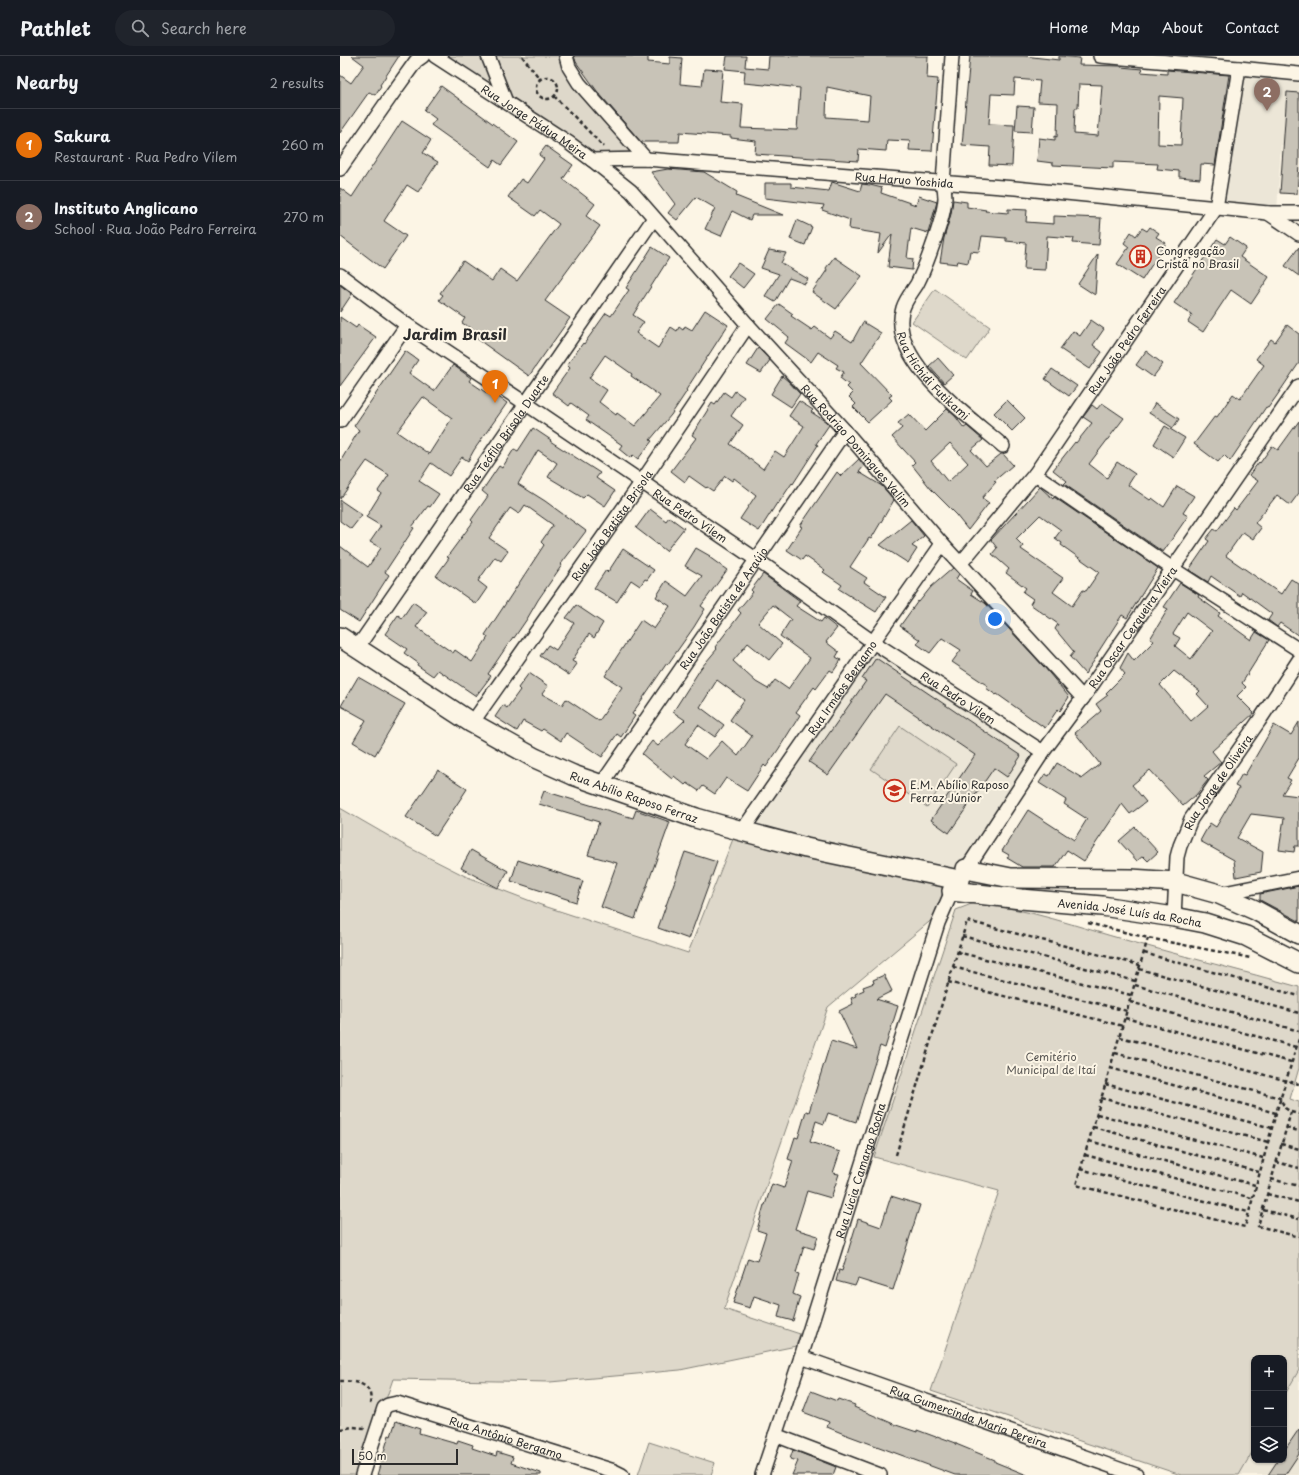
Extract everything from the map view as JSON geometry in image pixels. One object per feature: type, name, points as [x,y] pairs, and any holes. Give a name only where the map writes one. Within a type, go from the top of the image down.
[{"type":"street","points":[[340,169],[416,61],[423,56]]},
{"type":"street","name":"Rua Jorge Pádua Meira","points":[[434,56],[592,160],[630,191]]},
{"type":"street","points":[[488,56],[506,102]]},
{"type":"street","points":[[566,56],[569,67],[579,83],[646,159]]},
{"type":"street","name":"Rua Hichidi Futikami","points":[[952,56],[943,183],[945,197],[943,212],[925,267],[903,308],[901,323],[903,339],[911,355],[923,373],[937,389],[1003,446]]},
{"type":"street","points":[[1100,56],[1299,74]]},
{"type":"street","name":"Rua João Pedro Ferreira","points":[[960,563],[1035,474],[1216,208],[1239,68]]},
{"type":"street","name":"Rua Haruo Yoshida","points":[[592,160],[646,159],[1023,189],[1268,213],[1299,213]]},
{"type":"street","name":"Rua Rodrigo Domingues Valim","points":[[630,191],[748,325],[845,431],[942,544],[1083,698]]},
{"type":"street","points":[[1268,213],[1299,234]]},
{"type":"street","name":"Rua Teófilo Brisola Duarte","points":[[356,648],[654,218]]},
{"type":"street","name":"Rua Pedro Vilem","points":[[340,275],[407,325],[525,403],[756,560],[872,642],[1043,752]]},
{"type":"street","points":[[340,421],[407,325]]},
{"type":"street","name":"Rua João Batista Brisola","points":[[472,723],[641,483],[748,325]]},
{"type":"street","name":"Rua Oscar Cerqueira Vieira","points":[[959,880],[1043,752],[1083,698],[1299,386]]},
{"type":"street","name":"Rua João Batista de Araújo","points":[[600,785],[845,431]]},
{"type":"street","points":[[1035,474],[1173,569],[1299,650]]},
{"type":"street","name":"Rua Irmãos Bergamo","points":[[742,831],[872,642],[942,544]]},
{"type":"street","name":"Rua Abílio Raposo Ferraz","points":[[340,637],[472,723],[535,758],[573,775],[696,818],[742,831],[806,848],[959,880]]},
{"type":"street","name":"Rua Jorge de Oliveira","points":[[1174,917],[1177,857],[1180,846],[1192,819],[1299,660]]},
{"type":"street","points":[[959,880],[1010,878],[1105,878],[1176,882],[1219,894],[1255,910],[1299,934]]},
{"type":"street","points":[[1102,906],[1105,878]]},
{"type":"street","points":[[1219,894],[1299,878]]},
{"type":"street","name":"Avenida José Luís da Rocha","points":[[959,880],[1021,899],[1102,906],[1205,923],[1246,936],[1299,963]]},
{"type":"street","name":"Rua Lúcia Camargo Rocha","points":[[762,1475],[801,1357],[938,923],[959,880]]},
{"type":"street","name":"Rua Gumercinda Maria Pereira","points":[[801,1357],[1136,1475]]},
{"type":"street","name":"Rua Antônio Bergamo","points":[[377,1430],[384,1408],[388,1405],[397,1403],[614,1471],[622,1475]]},
{"type":"street","points":[[362,1475],[377,1430]]},
{"type":"street","points":[[775,1435],[880,1475]]},
{"type":"path","points":[[522,56],[540,79]]},
{"type":"path","points":[[550,77],[555,80],[558,90],[554,96],[551,98],[544,98],[539,95],[536,89],[540,79],[550,77]]},
{"type":"path","points":[[554,96],[617,160]]},
{"type":"path","points":[[896,1155],[967,921],[1140,965]]},
{"type":"path","points":[[1082,921],[1148,938],[1254,959]]},
{"type":"path","points":[[962,936],[1135,981]]},
{"type":"path","points":[[1148,938],[1076,1184],[1245,1227],[1255,1185],[1299,1039]]},
{"type":"path","points":[[957,952],[1131,996]]},
{"type":"path","points":[[1144,953],[1299,996]]},
{"type":"path","points":[[953,967],[1127,1011]]},
{"type":"path","points":[[1139,969],[1299,1013]]},
{"type":"path","points":[[948,982],[1123,1026]]},
{"type":"path","points":[[1135,985],[1299,1031]]},
{"type":"path","points":[[1130,1002],[1296,1047]]},
{"type":"path","points":[[1125,1018],[1291,1062]]},
{"type":"path","points":[[1120,1037],[1299,1084]]},
{"type":"path","points":[[1115,1053],[1280,1098],[1285,1108],[1291,1112],[1299,1114]]},
{"type":"path","points":[[1110,1068],[1276,1113]]},
{"type":"path","points":[[1105,1084],[1272,1128]]},
{"type":"path","points":[[1101,1098],[1268,1142]]},
{"type":"path","points":[[1291,1112],[1258,1226],[1299,1237]]},
{"type":"path","points":[[1097,1114],[1263,1158]]},
{"type":"path","points":[[1093,1127],[1260,1172]]},
{"type":"path","points":[[1286,1128],[1299,1132]]},
{"type":"path","points":[[1089,1141],[1255,1185]]},
{"type":"path","points":[[1281,1144],[1299,1149]]},
{"type":"path","points":[[1085,1155],[1252,1198]]},
{"type":"path","points":[[1276,1162],[1299,1168]]},
{"type":"path","points":[[1080,1170],[1248,1212]]},
{"type":"path","points":[[1271,1179],[1299,1186]]},
{"type":"path","points":[[1267,1194],[1299,1202]]},
{"type":"path","points":[[1262,1210],[1299,1219]]},
{"type":"path","points":[[340,1381],[354,1382],[365,1386],[369,1390],[371,1397],[368,1409]]},
{"type":"path","points":[[362,1427],[364,1421]]},
{"type":"path","points":[[340,1430],[353,1427],[362,1427],[377,1430]]},
{"type":"shaded area","points":[[1242,70],[1299,77],[1299,146],[1281,145],[1277,212],[1216,208]]},
{"type":"shaded area","name":"E.M. Abílio Raposo Ferraz Júnior","points":[[875,649],[1037,753],[960,872],[750,827]]},
{"type":"shaded area","points":[[1299,1370],[1299,1475],[1239,1475],[1251,1454],[1251,1463],[1287,1463],[1287,1391]]},
{"type":"green space","points":[[437,56],[486,56],[502,97]]},
{"type":"green space","points":[[490,56],[565,56],[641,157],[592,160],[512,104]]},
{"type":"green space","points":[[935,289],[990,327],[967,360],[912,322]]},
{"type":"green space","points":[[900,726],[956,764],[927,807],[871,769]]},
{"type":"green space","points":[[340,808],[406,846],[465,876],[541,905],[688,953],[733,839],[948,887],[935,917],[828,1007],[724,1309],[800,1334],[796,1346],[680,1370],[550,1382],[393,1379],[360,1475],[340,1475]]},
{"type":"green space","name":"Cemitério Municipal de Itaí","points":[[974,903],[1013,909],[1299,987],[1299,1068],[1290,1099],[1299,1102],[1299,1370],[1287,1391],[1287,1355],[1251,1355],[1251,1454],[1239,1475],[1181,1475],[931,1391],[999,1191],[874,1157],[956,910]]},
{"type":"green space","points":[[649,1442],[715,1463],[711,1475],[638,1475]]},
{"type":"building","points":[[352,56],[399,56],[375,95],[369,92],[340,133],[340,75],[351,83],[364,65]]},
{"type":"building","points":[[574,56],[648,56],[648,62],[670,64],[670,57],[682,58],[680,84],[702,86],[704,69],[723,70],[720,102],[743,104],[741,128],[797,130],[800,88],[744,83],[745,71],[725,69],[727,56],[746,56],[745,67],[768,69],[769,56],[928,56],[927,78],[938,79],[932,151],[909,150],[910,141],[887,140],[886,151],[859,149],[858,161],[755,154],[756,141],[731,138],[731,136],[680,132],[679,142],[641,142],[597,91],[576,62]],"holes":[[[827,87],[870,96],[868,120],[826,117]]]},
{"type":"building","points":[[970,56],[1024,56],[1059,60],[1059,56],[1080,58],[1079,65],[1121,66],[1142,69],[1141,72],[1167,74],[1167,70],[1229,75],[1215,165],[1201,164],[1200,179],[1179,177],[1179,171],[1157,169],[1158,164],[1113,162],[1113,168],[1053,165],[1053,163],[1037,161],[1039,138],[1055,140],[1055,136],[1057,137],[1058,103],[1038,102],[1040,81],[1015,79],[1014,95],[991,94],[989,124],[1014,125],[1012,166],[989,165],[990,147],[962,145]],"holes":[[[1079,84],[1102,85],[1098,136],[1074,134],[1075,108],[1078,108]],[[1159,96],[1183,98],[1181,145],[1158,144]]]},
{"type":"building","points":[[441,86],[518,142],[501,165],[494,160],[490,167],[431,125],[436,119],[424,110]]},
{"type":"building","points":[[1287,92],[1299,93],[1299,163],[1297,194],[1280,193]]},
{"type":"building","points":[[1017,106],[1034,107],[1032,132],[1015,131]]},
{"type":"building","points":[[402,121],[431,140],[423,153],[438,162],[418,192],[407,185],[384,221],[406,236],[383,269],[340,236],[340,188],[352,197]]},
{"type":"building","points":[[546,146],[573,165],[563,179],[595,204],[586,216],[600,226],[545,301],[570,318],[529,376],[469,333],[472,329],[462,323],[465,318],[439,300],[443,295],[440,293],[463,261],[492,281],[500,269],[517,281],[559,224],[540,210],[535,216],[508,197],[521,179],[527,183],[544,159],[539,155]]},
{"type":"building","points":[[668,169],[704,172],[737,192],[736,196],[783,215],[752,215],[750,220],[732,211],[721,236],[705,229],[715,208],[696,197],[677,220],[668,213],[675,204],[651,172]]},
{"type":"building","points":[[832,182],[860,191],[862,184],[882,188],[881,193],[916,205],[919,196],[937,202],[928,233],[911,228],[907,258],[913,259],[912,270],[888,267],[892,234],[878,253],[881,234],[849,229],[850,220],[822,210],[824,205],[765,198],[765,183],[791,183],[791,187],[829,191]]},
{"type":"building","points":[[953,200],[967,202],[967,207],[986,210],[985,211],[1008,213],[1008,209],[1027,210],[1026,222],[1054,224],[1054,216],[1101,218],[1099,245],[1073,243],[1074,238],[1047,236],[1045,270],[1024,269],[1026,243],[1006,241],[1006,238],[982,236],[979,252],[970,251],[968,263],[958,261],[957,264],[940,262]]},
{"type":"building","points":[[797,220],[812,227],[805,245],[790,239]]},
{"type":"building","name":"Congregação Cristã no Brasil","points":[[1150,227],[1159,233],[1156,237],[1166,243],[1142,280],[1117,264],[1129,247],[1124,243],[1131,232],[1136,236],[1142,228],[1147,231]]},
{"type":"building","points":[[1230,237],[1246,248],[1240,257],[1269,277],[1251,304],[1231,290],[1203,332],[1188,322],[1192,315],[1174,303],[1217,239],[1225,244]]},
{"type":"building","points":[[652,247],[669,258],[633,315],[644,322],[636,333],[658,348],[671,327],[677,331],[679,327],[683,330],[685,326],[692,330],[705,310],[728,325],[671,415],[650,440],[652,441],[638,459],[633,455],[630,458],[619,449],[622,445],[586,420],[589,416],[571,403],[569,406],[552,393],[570,368],[567,365],[583,343],[584,344],[606,313],[611,316],[629,290],[626,288]],"holes":[[[605,355],[632,374],[631,376],[660,396],[635,426],[617,413],[616,415],[599,402],[607,390],[589,378]]]},
{"type":"building","points":[[1299,247],[1299,276],[1285,266]]},
{"type":"building","points":[[769,250],[786,253],[781,263],[808,279],[805,284],[789,278],[775,302],[765,296],[779,274],[761,268]]},
{"type":"building","points":[[1098,254],[1095,295],[1078,284]]},
{"type":"building","points":[[834,257],[862,276],[836,309],[812,292]]},
{"type":"building","points":[[738,263],[754,274],[743,288],[728,276]]},
{"type":"building","points":[[340,285],[352,294],[340,312]]},
{"type":"building","points":[[779,304],[793,314],[791,316],[812,330],[815,327],[830,338],[835,331],[852,342],[863,322],[881,333],[861,363],[892,395],[889,397],[892,400],[868,422],[853,407],[856,404],[849,397],[853,393],[847,387],[849,385],[840,378],[844,372],[836,368],[838,365],[818,352],[811,362],[785,343],[789,337],[767,319]]},
{"type":"building","points":[[340,317],[356,328],[358,325],[376,337],[340,386]]},
{"type":"building","points":[[1091,320],[1104,329],[1093,345],[1102,352],[1090,369],[1060,349],[1073,331],[1080,336]]},
{"type":"building","points":[[1287,325],[1299,334],[1299,363],[1268,408],[1266,407],[1230,461],[1224,455],[1218,462],[1194,444],[1215,416],[1217,417],[1233,394],[1240,399],[1264,365],[1256,359],[1271,339],[1275,342]]},
{"type":"building","points":[[758,348],[770,360],[761,373],[747,365]]},
{"type":"building","points":[[405,351],[418,360],[409,373],[434,391],[453,365],[471,378],[469,381],[488,394],[490,391],[507,403],[468,461],[462,457],[449,476],[431,463],[419,481],[439,494],[430,507],[428,506],[412,527],[414,528],[385,572],[389,575],[359,622],[340,610],[340,546],[368,567],[381,548],[370,542],[381,526],[366,517],[381,493],[378,491],[389,475],[367,461],[340,499],[340,462],[359,430],[354,426]],"holes":[[[423,397],[452,418],[429,454],[397,432]]]},
{"type":"building","points":[[1146,351],[1163,364],[1153,377],[1136,365]]},
{"type":"building","points":[[938,358],[953,375],[944,383],[929,366]]},
{"type":"building","points":[[1052,369],[1077,386],[1069,396],[1045,379]]},
{"type":"building","points":[[782,376],[800,394],[791,407],[771,394]]},
{"type":"building","points":[[735,391],[744,397],[731,416],[743,425],[730,444],[763,469],[775,451],[784,457],[804,426],[789,416],[799,401],[813,410],[811,412],[829,425],[816,444],[818,445],[793,484],[792,483],[778,504],[777,503],[759,531],[740,519],[756,495],[734,478],[732,481],[725,476],[713,491],[689,476],[685,482],[671,471],[696,438],[692,435],[712,403],[715,405],[724,392],[731,397]]},
{"type":"building","points":[[1007,400],[1025,418],[1012,431],[994,413]]},
{"type":"building","points":[[1102,403],[1124,418],[1089,464],[1107,478],[1117,462],[1135,474],[1128,485],[1150,500],[1152,498],[1164,507],[1177,486],[1194,496],[1183,513],[1188,516],[1163,552],[1064,484],[1067,481],[1053,470],[1092,423],[1083,417],[1092,405],[1097,409]]},
{"type":"building","points":[[1155,403],[1179,419],[1173,428],[1149,413]]},
{"type":"building","points":[[947,409],[955,416],[964,428],[967,426],[983,440],[971,450],[986,466],[1001,454],[1003,454],[1013,465],[994,481],[996,482],[982,498],[989,503],[968,530],[957,515],[931,489],[912,465],[915,462],[892,437],[902,428],[898,423],[909,414],[925,431]],"holes":[[[950,443],[968,463],[948,482],[931,461]]]},
{"type":"building","points":[[1299,421],[1299,493],[1290,505],[1277,495],[1255,523],[1261,528],[1253,539],[1243,532],[1226,556],[1281,594],[1291,579],[1299,584],[1299,636],[1280,623],[1277,627],[1268,620],[1272,614],[1242,592],[1240,596],[1211,576],[1208,582],[1189,570],[1209,541],[1206,539],[1214,529],[1217,531],[1234,508],[1236,510],[1258,481],[1249,475],[1272,446],[1278,450]]},
{"type":"building","points":[[1165,426],[1185,438],[1173,457],[1154,444]]},
{"type":"building","points":[[533,428],[551,440],[550,441],[600,473],[596,478],[615,491],[605,506],[587,494],[583,498],[548,477],[557,463],[538,450],[518,484],[545,501],[586,531],[561,564],[562,565],[527,619],[488,674],[491,676],[476,696],[438,670],[433,676],[417,665],[418,663],[404,653],[407,649],[385,634],[398,615],[402,618],[413,602],[427,612],[416,627],[453,653],[455,650],[472,662],[488,637],[485,635],[544,545],[541,542],[553,525],[525,505],[519,514],[510,508],[489,538],[508,551],[501,561],[495,557],[478,581],[487,588],[476,604],[436,576],[449,558],[447,557],[473,522],[471,520],[488,496],[482,491],[499,466],[502,468],[514,449],[518,451]]},
{"type":"building","points":[[859,459],[864,466],[859,472],[882,486],[894,500],[871,539],[869,538],[850,567],[867,578],[864,582],[886,597],[876,612],[839,589],[842,585],[823,572],[825,570],[805,556],[802,560],[787,550],[802,527],[800,526],[837,472],[841,476]]},
{"type":"building","points":[[1040,487],[1053,499],[1054,497],[1158,568],[1127,618],[1122,615],[1085,674],[1070,657],[1074,652],[1055,629],[1058,624],[1030,604],[1033,599],[1023,592],[1026,588],[1006,573],[1009,569],[992,554],[997,548],[991,540]],"holes":[[[1040,515],[1061,530],[1055,538],[1062,543],[1061,545],[1099,572],[1086,591],[1083,590],[1072,606],[1053,592],[1063,578],[1021,549],[1023,546],[1016,539]]]},
{"type":"building","points":[[340,500],[362,515],[351,529],[340,521]]},
{"type":"building","points":[[650,509],[666,521],[669,517],[684,528],[666,551],[636,528]]},
{"type":"building","points":[[911,520],[924,536],[912,546],[917,549],[908,563],[880,545]]},
{"type":"building","points":[[696,548],[710,556],[709,557],[727,570],[701,606],[705,609],[694,627],[632,714],[635,716],[621,737],[617,734],[602,757],[566,733],[561,741],[543,729],[541,731],[523,721],[517,731],[495,717],[503,705],[507,708],[520,690],[518,688],[529,673],[548,686],[542,694],[562,705],[566,699],[599,721],[622,687],[605,676],[616,658],[641,620],[654,629],[670,606],[656,597],[666,581],[687,596],[702,576],[685,566]]},
{"type":"building","points":[[623,549],[654,570],[647,580],[645,579],[640,586],[631,580],[617,602],[594,588],[606,570],[608,572]]},
{"type":"building","points":[[953,568],[959,574],[956,579],[973,591],[971,594],[985,603],[1045,668],[1069,697],[1060,711],[1058,709],[1045,728],[997,694],[996,695],[986,688],[988,686],[952,662],[961,650],[942,638],[930,653],[917,644],[920,640],[900,626],[918,601],[919,602],[931,587]]},
{"type":"building","points":[[763,574],[800,601],[796,606],[821,622],[824,618],[837,628],[826,642],[839,652],[836,657],[841,660],[833,672],[830,670],[816,689],[814,687],[796,712],[800,715],[778,750],[766,767],[764,765],[747,791],[726,778],[715,794],[703,786],[699,791],[687,783],[685,785],[674,776],[672,779],[642,754],[652,741],[658,746],[685,720],[673,712],[701,668],[717,649],[715,647],[741,613],[738,610],[753,592],[751,590]],"holes":[[[773,605],[791,619],[780,636],[810,658],[788,689],[775,680],[768,689],[756,682],[733,661],[748,643],[769,660],[782,644],[758,623]],[[717,680],[744,700],[730,720],[752,736],[738,756],[722,741],[706,759],[685,744],[698,725],[715,737],[724,725],[700,707]]]},
{"type":"building","points":[[1180,583],[1199,595],[1198,597],[1220,613],[1218,616],[1251,640],[1256,632],[1269,640],[1242,683],[1246,687],[1237,696],[1254,713],[1212,751],[1221,762],[1204,776],[1208,780],[1196,795],[1183,806],[1150,770],[1132,785],[1146,802],[1130,814],[1122,804],[1084,861],[1067,850],[1055,867],[1022,867],[1007,858],[1009,855],[1002,851],[1028,810],[1074,840],[1087,819],[1064,804],[1066,800],[1039,783],[1045,774],[1049,776],[1057,763],[1082,778],[1100,764],[1075,733],[1101,711],[1096,704],[1108,695],[1106,693],[1125,674],[1120,668],[1128,653],[1134,661],[1154,641],[1150,639],[1168,609],[1164,607]],"holes":[[[1187,612],[1212,631],[1191,659],[1175,646],[1180,638],[1173,634]],[[1174,671],[1200,691],[1197,694],[1208,706],[1191,721],[1160,685]]]},
{"type":"building","points":[[576,605],[603,623],[594,638],[589,634],[572,661],[577,664],[569,675],[540,656],[548,645],[556,650],[574,623],[566,618]]},
{"type":"building","points":[[876,658],[1021,756],[1007,777],[994,768],[949,833],[931,820],[975,755],[885,694],[828,775],[809,762],[866,681],[862,679]]},
{"type":"building","points":[[358,677],[405,704],[375,755],[353,742],[366,720],[341,706]]},
{"type":"building","points":[[1299,722],[1299,758],[1287,778],[1291,780],[1282,794],[1299,796],[1299,846],[1295,846],[1294,852],[1279,850],[1284,818],[1251,814],[1237,838],[1263,852],[1261,872],[1236,877],[1234,860],[1200,841],[1210,823],[1216,827],[1239,788],[1235,786],[1242,774],[1245,775],[1274,725],[1291,735]]},
{"type":"building","points":[[438,770],[467,789],[436,836],[406,817]]},
{"type":"building","points":[[544,791],[633,818],[636,810],[670,822],[635,919],[601,907],[617,863],[588,855],[599,822],[539,804]]},
{"type":"building","points":[[1135,827],[1158,852],[1148,861],[1143,856],[1137,861],[1119,841]]},
{"type":"building","points":[[471,850],[508,871],[498,888],[461,868]]},
{"type":"building","points":[[685,852],[717,862],[689,939],[658,928]]},
{"type":"building","points":[[518,860],[583,881],[576,902],[511,881]]},
{"type":"building","points":[[1299,886],[1299,921],[1260,900],[1260,894]]},
{"type":"building","points":[[884,975],[892,991],[876,999],[898,1006],[885,1048],[880,1046],[856,1122],[828,1113],[824,1124],[816,1121],[810,1142],[840,1152],[833,1173],[839,1174],[831,1198],[807,1191],[795,1229],[818,1236],[814,1249],[804,1246],[796,1273],[799,1274],[793,1294],[800,1297],[793,1321],[778,1317],[781,1305],[754,1296],[750,1308],[733,1303],[748,1258],[757,1261],[766,1233],[757,1230],[764,1205],[772,1184],[784,1188],[793,1161],[788,1159],[795,1137],[798,1138],[806,1111],[809,1112],[831,1041],[857,1049],[839,1011],[853,1004],[851,998],[856,996],[855,994],[864,990],[863,987],[874,983],[873,980]]},
{"type":"building","points":[[891,1196],[920,1205],[893,1290],[858,1279],[855,1286],[836,1281],[839,1270],[842,1271],[858,1219],[881,1227]]},
{"type":"building","points":[[811,1391],[837,1401],[838,1399],[855,1405],[854,1407],[896,1425],[917,1432],[917,1430],[936,1437],[937,1436],[956,1443],[995,1460],[995,1462],[1027,1475],[955,1475],[844,1434],[827,1427],[829,1422],[803,1412]]},
{"type":"building","points":[[396,1421],[420,1429],[419,1433],[457,1444],[458,1440],[473,1445],[472,1448],[496,1456],[497,1452],[513,1457],[511,1463],[541,1473],[541,1475],[377,1475],[389,1435],[391,1436]]},
{"type":"building","points":[[1299,1429],[1299,1454],[1285,1475],[1268,1475],[1276,1463],[1287,1463],[1287,1447]]},
{"type":"building","points":[[793,1450],[836,1467],[833,1475],[792,1475],[798,1461],[790,1459]]},
{"type":"place","name":"Instituto Anglicano","points":[[1267,111]]},
{"type":"place","name":"Congregação Cristã no Brasil","points":[[1141,256]]},
{"type":"place","name":"Sakura","points":[[495,403]]},
{"type":"place","name":"E.M. Abílio Raposo Ferraz Júnior","points":[[894,790]]},
{"type":"district","name":"Jardim Brasil","points":[[455,333]]}]
